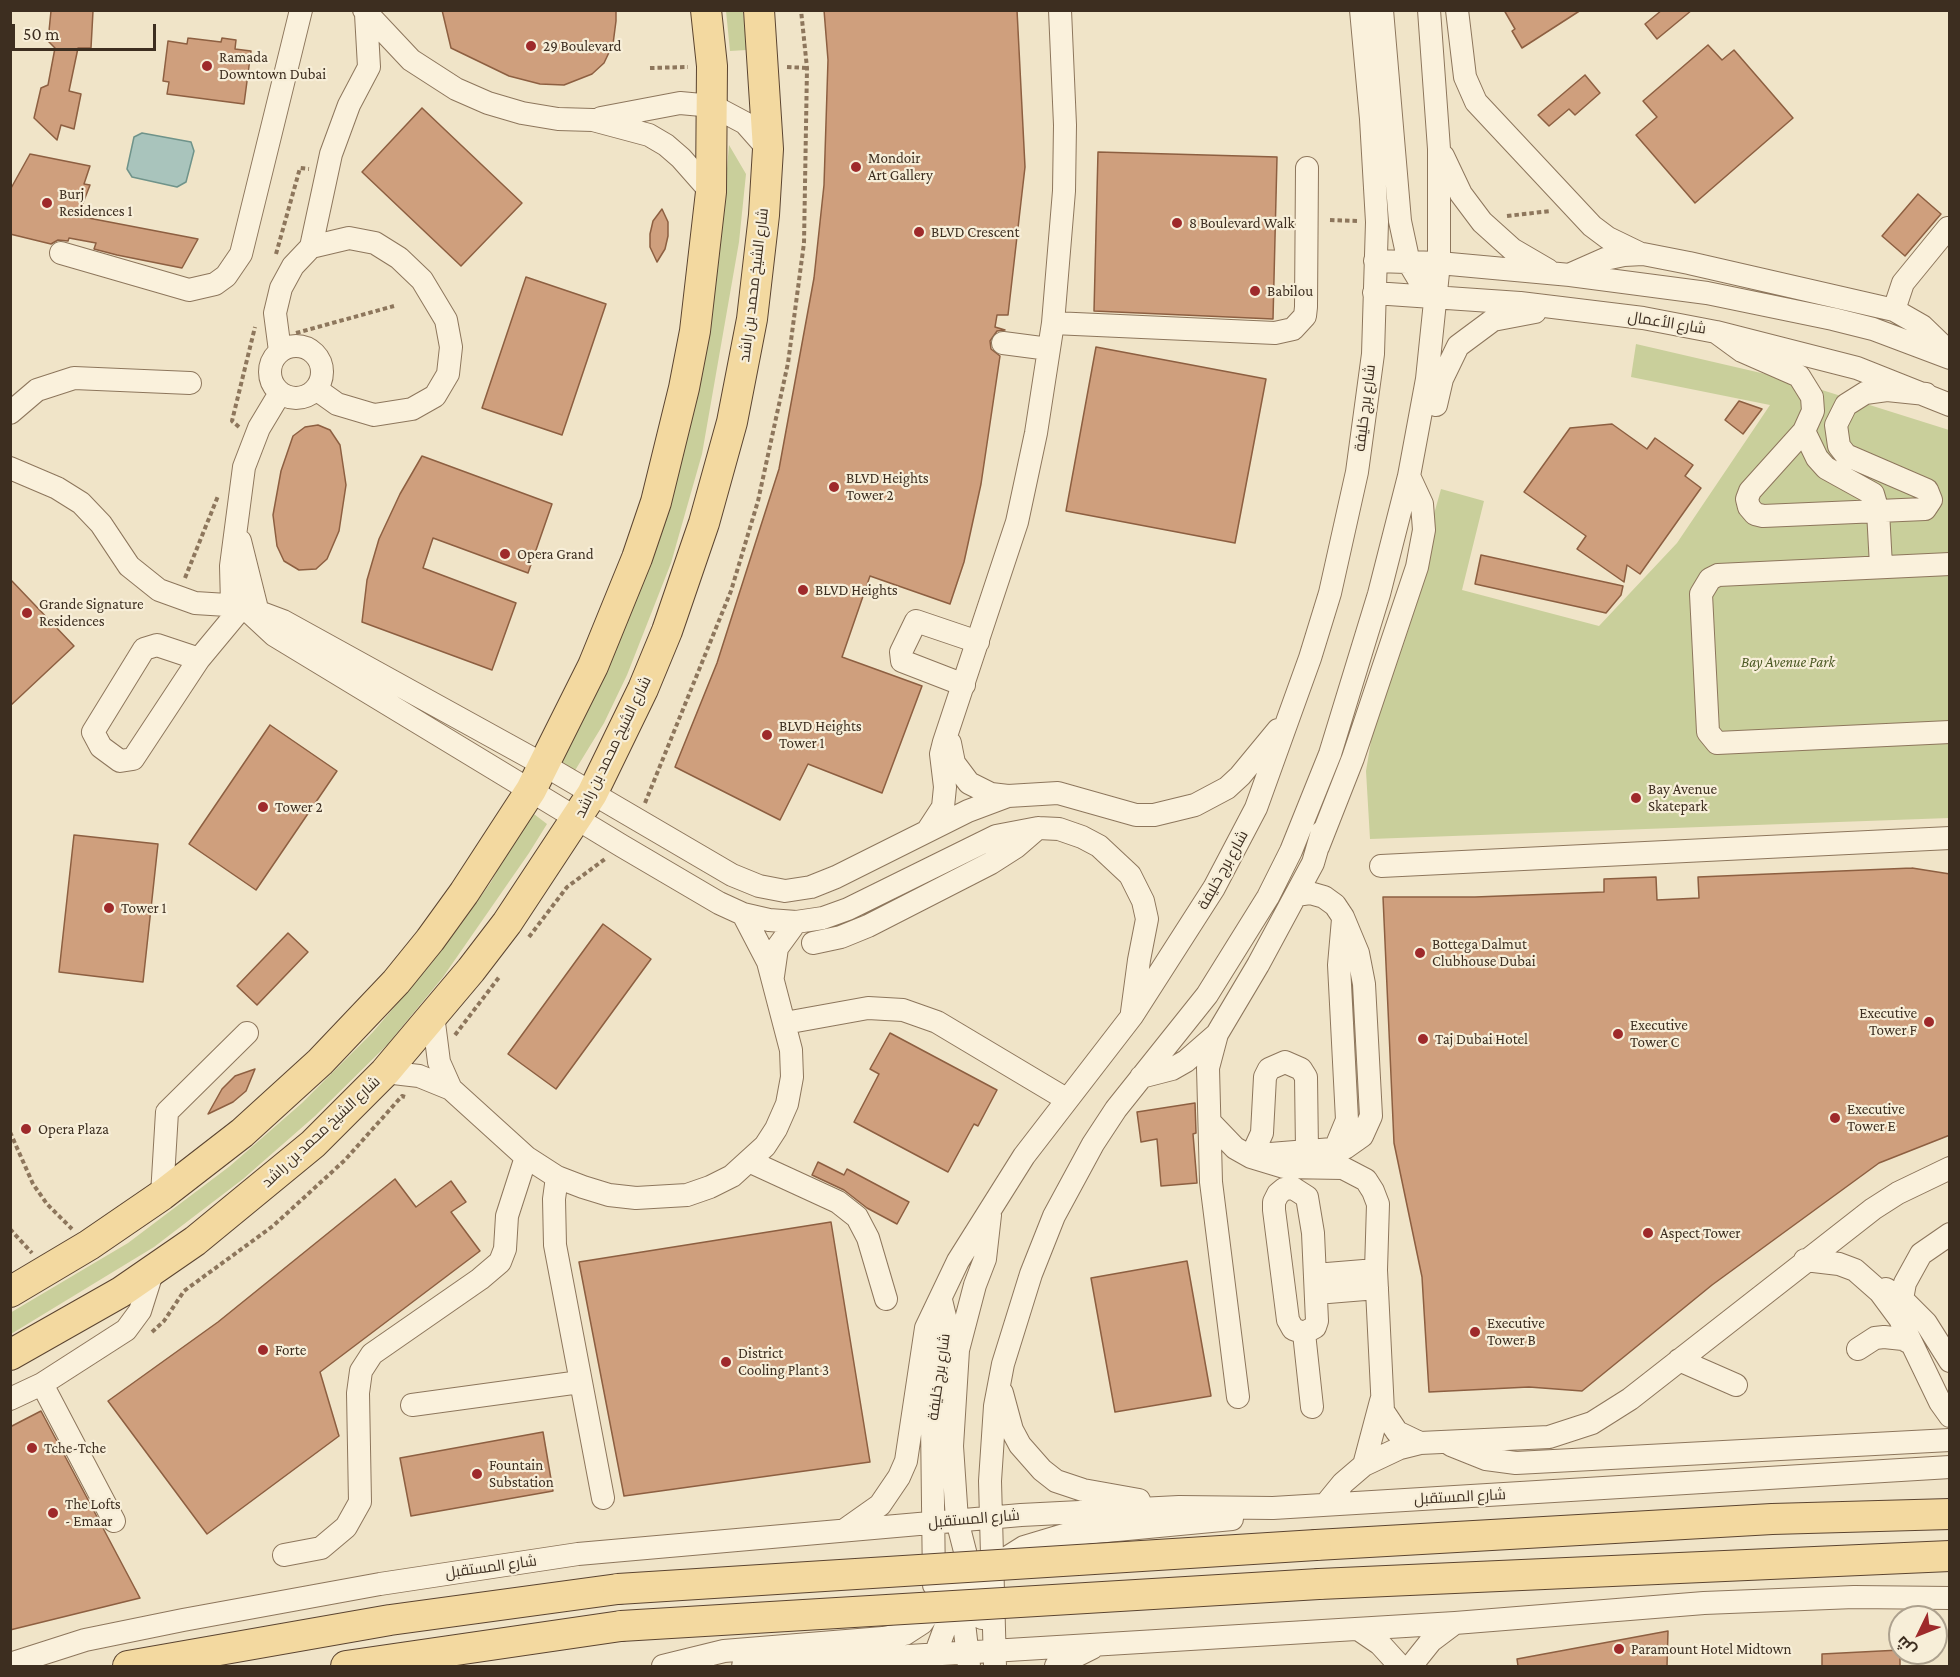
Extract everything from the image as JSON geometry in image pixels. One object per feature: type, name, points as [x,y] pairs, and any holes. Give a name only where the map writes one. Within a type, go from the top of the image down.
[{"type":"main road","points":[[10,1292],[89,1245],[162,1196],[282,1098],[365,1016],[430,940],[537,777],[616,613],[656,502],[688,365],[711,192],[712,66],[706,10]]},
{"type":"main road","name":"شارع الشيخ محمد بن راشد","points":[[10,1355],[88,1312],[153,1270],[236,1210],[313,1144],[385,1072],[433,1015],[507,923],[585,806],[644,689],[667,631],[719,473],[734,412],[752,319],[765,216],[768,149],[759,10]]},
{"type":"main road","points":[[128,1666],[380,1622],[618,1589],[1316,1545],[1772,1519],[1945,1513]]},
{"type":"main road","points":[[346,1666],[621,1626],[1319,1584],[1946,1557]]},
{"type":"street","points":[[61,253],[189,290],[215,284],[226,276],[241,254],[302,10]]},
{"type":"street","points":[[928,830],[940,816],[945,798],[941,754],[1024,493],[1049,349],[1064,191],[1065,124],[1060,10]]},
{"type":"street","name":"شارع برج خليفة","points":[[935,1661],[932,1523],[933,1412],[947,1325],[941,1300],[958,1261],[1024,1156],[1132,1016],[1192,926],[1239,843],[1256,808],[1330,594],[1357,472],[1372,354],[1377,222],[1361,10]]},
{"type":"street","points":[[1382,10],[1400,221],[1409,263],[1424,288],[1435,296]]},
{"type":"street","points":[[995,1658],[991,1518],[995,1406],[1003,1364],[1031,1274],[1054,1216],[1093,1144],[1141,1077],[1207,995],[1242,940],[1287,860],[1316,790],[1360,660],[1410,469],[1427,379],[1439,263],[1440,149],[1430,10]]},
{"type":"street","points":[[1457,10],[1465,77],[1476,102],[1578,213],[1608,238],[1643,254],[1746,275],[1894,310],[1922,326],[1950,353]]},
{"type":"street","points":[[365,12],[411,60],[456,88],[488,103],[522,113],[558,119],[593,120],[631,128],[666,145],[711,192]]},
{"type":"street","points":[[279,345],[302,346],[316,355],[322,368],[316,389],[302,398],[287,397],[274,387],[270,372],[279,345],[275,313],[281,288],[293,266],[311,247],[332,154],[349,105],[369,67],[365,12]]},
{"type":"street","points":[[369,67],[389,61],[411,60]]},
{"type":"street","points":[[593,120],[664,105],[713,106],[745,123],[768,149]]},
{"type":"street","points":[[1440,149],[1461,194],[1482,222],[1512,249],[1562,274],[1605,259],[1643,254]]},
{"type":"street","points":[[1053,323],[1275,333],[1293,329],[1305,315],[1306,307],[1306,168]]},
{"type":"street","points":[[1894,310],[1904,283],[1948,228]]},
{"type":"street","points":[[311,247],[336,240],[362,240],[375,243],[399,258],[432,293],[446,320],[451,347],[448,374],[443,386],[430,400],[412,409],[387,415],[362,413],[337,404],[316,389]]},
{"type":"street","points":[[1375,261],[1439,263],[1662,286],[1793,309],[1873,329],[1950,358]]},
{"type":"street","name":"شارع الأعمال","points":[[1374,293],[1435,296],[1562,309],[1716,332],[1821,358],[1926,394],[1950,405]]},
{"type":"street","points":[[1410,469],[1427,446],[1442,379],[1458,346],[1493,320],[1562,309]]},
{"type":"street","points":[[1716,332],[1742,351],[1799,376],[1807,385],[1812,397],[1813,411],[1804,431],[1750,491],[1749,507],[1755,514],[1763,516],[1920,510],[1940,503]]},
{"type":"street","points":[[1003,343],[1049,349]]},
{"type":"street","points":[[10,413],[37,390],[74,378],[190,383]]},
{"type":"street","points":[[1926,394],[1887,390],[1865,393],[1846,405],[1838,417],[1836,436],[1846,455],[1927,490],[1940,503]]},
{"type":"street","points":[[199,659],[157,645],[144,649],[93,732],[101,747],[120,761],[133,759],[199,659],[244,606],[236,528],[244,466],[259,428],[280,393]]},
{"type":"street","points":[[1804,431],[1817,458],[1826,468],[1869,489],[1876,500],[1881,566]]},
{"type":"street","points":[[10,468],[57,488],[81,503],[100,524],[129,566],[159,590],[176,599],[195,603],[244,606],[283,621],[585,806],[718,903],[743,914],[769,920],[796,922],[823,918],[848,909],[996,836],[1038,828],[1059,830],[1082,837],[1100,846],[1134,880],[1147,919],[1138,960],[1132,1016]]},
{"type":"street","points":[[1238,1397],[1213,1211],[1208,1068],[1217,1034],[1296,895],[1318,847],[1353,758],[1417,567],[1424,530],[1422,504],[1410,469]]},
{"type":"street","points":[[1950,564],[1718,575],[1710,579],[1701,594],[1708,732],[1711,739],[1724,745],[1950,732]]},
{"type":"street","points":[[964,686],[902,662],[901,652],[916,621],[978,642]]},
{"type":"street","points":[[949,732],[951,751],[960,774],[979,790],[1008,796],[1058,793],[1136,814],[1154,815],[1195,805],[1219,793],[1240,776],[1285,722]]},
{"type":"street","points":[[1316,790],[1323,826],[1318,847]]},
{"type":"street","points":[[585,806],[732,875],[759,886],[785,891],[811,887],[836,878],[928,830],[968,811],[1008,796]]},
{"type":"street","points":[[813,943],[841,937],[878,921],[997,859],[1038,828]]},
{"type":"street","points":[[1381,866],[1950,838]]},
{"type":"street","points":[[1251,1157],[1335,1149],[1347,1120],[1339,965],[1343,917],[1335,905],[1324,897],[1310,893],[1296,895]]},
{"type":"street","points":[[385,1072],[419,1076],[451,1089],[526,1157],[558,1177],[609,1195],[663,1198],[710,1187],[751,1161],[776,1129],[787,1104],[792,1077],[791,1050],[785,1023],[761,946],[743,914]]},
{"type":"street","points":[[772,980],[777,948],[796,922]]},
{"type":"street","points":[[785,1023],[868,1008],[903,1010],[937,1022],[1066,1100]]},
{"type":"street","points":[[433,1015],[439,1062],[451,1089]]},
{"type":"street","points":[[162,1196],[167,1112],[247,1033]]},
{"type":"street","points":[[1141,1077],[1167,1071],[1199,1052],[1217,1034]]},
{"type":"street","points":[[1251,1157],[1262,1133],[1265,1077],[1269,1070],[1285,1062],[1301,1069],[1306,1077],[1307,1150]]},
{"type":"street","points":[[1167,1071],[1187,1077],[1204,1092],[1210,1112],[1235,1148],[1251,1157],[1284,1167],[1343,1168],[1366,1180],[1378,1204],[1376,1279],[1381,1399],[1389,1423],[1397,1432],[1420,1443]]},
{"type":"street","points":[[284,1555],[321,1548],[346,1527],[360,1502],[358,1393],[361,1371],[372,1354],[480,1279],[500,1262],[505,1249],[507,1216],[526,1157]]},
{"type":"street","points":[[751,1161],[838,1202],[857,1217],[868,1238],[886,1299]]},
{"type":"street","points":[[1325,1505],[1342,1483],[1381,1455],[1420,1443],[1527,1439],[1571,1431],[1612,1413],[1805,1260],[1899,1193],[1950,1168]]},
{"type":"street","points":[[558,1177],[554,1199],[555,1245],[603,1498]]},
{"type":"street","points":[[1293,1188],[1307,1197],[1313,1233],[1317,1321],[1315,1327],[1304,1333],[1293,1329],[1288,1320],[1274,1202],[1284,1189],[1293,1188]]},
{"type":"street","points":[[968,1660],[964,1580],[952,1457],[957,1350],[975,1285],[985,1259],[991,1211]]},
{"type":"street","points":[[1277,1238],[1280,1232],[1293,1224],[1308,1227],[1313,1233]]},
{"type":"street","points":[[1902,1299],[1908,1275],[1921,1254],[1950,1234]]},
{"type":"street","points":[[1805,1260],[1839,1264],[1902,1299],[1926,1323],[1950,1361]]},
{"type":"street","points":[[10,1399],[42,1384],[126,1330],[140,1311],[153,1270]]},
{"type":"street","points":[[1316,1284],[1376,1279]]},
{"type":"street","points":[[1868,1280],[1900,1319],[1940,1402],[1950,1416]]},
{"type":"street","points":[[842,1530],[856,1524],[880,1505],[899,1478],[908,1452],[927,1328],[930,1317],[941,1300]]},
{"type":"street","points":[[1304,1333],[1312,1407]]},
{"type":"street","points":[[1858,1348],[1866,1342],[1884,1336],[1903,1339],[1912,1344]]},
{"type":"street","points":[[1679,1360],[1736,1385]]},
{"type":"street","points":[[1003,1364],[1001,1380],[1006,1414],[1020,1445],[1042,1470],[1056,1481],[1083,1490],[1179,1507]]},
{"type":"street","points":[[412,1405],[580,1382]]},
{"type":"street","points":[[42,1384],[114,1521]]},
{"type":"street","points":[[1364,1465],[1381,1399]]},
{"type":"street","points":[[1446,1442],[1486,1459],[1516,1463],[1950,1440]]},
{"type":"street","name":"شارع المستقبل","points":[[10,1664],[85,1640],[281,1601],[490,1566],[578,1554],[957,1520],[1179,1507],[1273,1508],[1950,1467]]},
{"type":"street","points":[[663,1666],[724,1651],[883,1638],[905,1634],[922,1623],[935,1607],[964,1580],[992,1567],[1024,1547],[1064,1535],[1221,1521],[1273,1508]]},
{"type":"street","points":[[935,1661],[945,1628],[991,1518]]},
{"type":"street","points":[[932,1523],[964,1580],[995,1658]]},
{"type":"street","points":[[743,1666],[968,1660],[1115,1642],[1455,1623],[1704,1603],[1843,1597],[1950,1598]]},
{"type":"street","points":[[1411,1666],[1431,1641],[1455,1623]]},
{"type":"street","points":[[1358,1629],[1380,1644],[1400,1666]]},
{"type":"street","points":[[10,1654],[85,1640]]},
{"type":"street","points":[[1056,1666],[1081,1652],[1115,1642]]},
{"type":"path","points":[[650,68],[712,66]]},
{"type":"path","points":[[275,258],[300,168],[311,169]]},
{"type":"path","points":[[1482,222],[1537,212],[1578,213]]},
{"type":"path","points":[[1330,220],[1377,222]]},
{"type":"path","points":[[250,348],[279,345],[394,306]]},
{"type":"path","points":[[245,432],[232,422],[256,325]]},
{"type":"path","points":[[176,599],[220,492]]},
{"type":"path","points":[[10,1132],[21,1162],[39,1194],[89,1245]]},
{"type":"green space","points":[[726,11],[743,11],[747,50],[730,51]]},
{"type":"green space","points":[[729,145],[746,174],[739,242],[702,454],[671,563],[627,675],[604,723],[571,777],[555,766],[584,716],[721,240]]},
{"type":"green space","name":"Bay Avenue Park","points":[[1636,344],[1787,379],[1949,430],[1949,818],[1370,839],[1366,771],[1372,735],[1441,489],[1484,501],[1462,590],[1599,626],[1677,543],[1770,405],[1631,377]]},
{"type":"green space","points":[[530,811],[547,824],[443,977],[387,1045],[315,1116],[243,1179],[154,1247],[11,1334],[10,1313],[128,1243],[230,1166],[302,1103],[373,1032],[431,964],[491,882]]},
{"type":"water","points":[[142,133],[191,142],[194,151],[186,182],[177,187],[132,177],[127,169],[134,137]]},
{"type":"building","name":"29 Boulevard","points":[[442,10],[616,10],[613,44],[604,63],[592,74],[564,85],[540,84],[509,76],[451,48]]},
{"type":"building","points":[[824,10],[1017,10],[1025,167],[1008,315],[997,315],[995,327],[1005,330],[997,331],[990,341],[991,349],[1000,356],[981,484],[964,562],[950,604],[870,576],[842,657],[922,686],[882,793],[808,764],[780,820],[675,767],[717,663],[779,469],[814,278],[824,185],[828,60]]},
{"type":"building","points":[[1504,10],[1581,10],[1522,48],[1512,31],[1515,29]]},
{"type":"building","points":[[1662,10],[1692,10],[1657,39],[1645,24]]},
{"type":"building","points":[[51,11],[93,11],[91,48],[78,48],[69,91],[81,94],[74,129],[61,125],[57,140],[34,118],[41,88],[48,85],[55,48],[48,41]]},
{"type":"building","name":"Ramada Downtown Dubai","points":[[188,38],[221,42],[222,38],[236,40],[235,49],[251,51],[244,104],[167,94],[169,82],[163,81],[168,41],[187,44]]},
{"type":"building","points":[[1708,45],[1722,60],[1734,50],[1793,118],[1695,203],[1636,135],[1657,117],[1643,101]]},
{"type":"building","points":[[1585,75],[1600,93],[1575,115],[1569,109],[1549,126],[1538,115]]},
{"type":"building","points":[[422,108],[522,203],[461,266],[362,172]]},
{"type":"building","points":[[1098,152],[1277,157],[1273,319],[1094,311]]},
{"type":"building","name":"Burj Residences 1","points":[[30,154],[90,166],[84,184],[90,185],[78,216],[198,239],[182,268],[94,249],[96,243],[69,238],[68,241],[58,240],[51,244],[10,234],[10,190]]},
{"type":"building","points":[[1918,194],[1941,214],[1905,256],[1882,236]]},
{"type":"building","points":[[662,209],[668,222],[668,236],[665,249],[657,262],[650,247],[650,234],[653,221]]},
{"type":"building","points":[[526,277],[606,304],[562,435],[482,408]]},
{"type":"building","points":[[1096,347],[1266,379],[1235,543],[1066,511]]},
{"type":"building","points":[[1739,401],[1762,409],[1743,434],[1725,420]]},
{"type":"building","points":[[1612,424],[1647,449],[1655,438],[1693,465],[1685,476],[1701,488],[1640,574],[1627,565],[1624,582],[1577,549],[1586,536],[1524,492],[1570,428]]},
{"type":"building","points":[[318,425],[330,430],[340,445],[346,485],[339,531],[327,559],[316,569],[299,570],[284,561],[277,546],[273,515],[281,471],[293,436],[305,427]]},
{"type":"building","name":"Opera Grand","points":[[422,456],[552,504],[528,573],[433,538],[423,568],[516,603],[492,670],[362,622],[367,580],[379,539],[400,494]]},
{"type":"building","points":[[1481,555],[1623,586],[1621,595],[1606,613],[1475,584]]},
{"type":"building","name":"Grande Signature Residences","points":[[10,579],[74,646],[10,706]]},
{"type":"building","name":"Tower 2","points":[[270,725],[337,771],[256,890],[189,844]]},
{"type":"building","name":"Tower 1","points":[[74,835],[158,844],[143,982],[59,972]]},
{"type":"building","points":[[1912,868],[1950,874],[1950,1135],[1879,1163],[1712,1285],[1582,1391],[1529,1387],[1429,1392],[1422,1277],[1394,1143],[1383,897],[1475,897],[1604,892],[1604,879],[1656,877],[1657,900],[1699,898],[1698,877]]},
{"type":"building","points":[[603,924],[651,959],[556,1089],[508,1054]]},
{"type":"building","points":[[288,933],[308,952],[257,1005],[237,986]]},
{"type":"building","points":[[890,1033],[997,1090],[978,1126],[974,1124],[948,1172],[854,1122],[879,1074],[870,1069]]},
{"type":"building","points":[[255,1069],[246,1091],[233,1102],[208,1114],[222,1089],[235,1076]]},
{"type":"building","points":[[1195,1103],[1196,1133],[1193,1134],[1197,1183],[1161,1186],[1157,1139],[1141,1142],[1137,1112]]},
{"type":"building","points":[[818,1162],[844,1175],[847,1169],[909,1202],[897,1224],[867,1208],[844,1190],[812,1175]]},
{"type":"building","name":"Forte","points":[[395,1179],[416,1207],[451,1181],[466,1202],[451,1212],[480,1251],[320,1372],[339,1436],[207,1534],[108,1401],[218,1322]]},
{"type":"building","name":"District Cooling Plant 3","points":[[831,1222],[870,1462],[624,1496],[579,1262]]},
{"type":"building","points":[[1187,1261],[1211,1396],[1115,1412],[1091,1278]]},
{"type":"building","name":"The Lofts - Emaar","points":[[41,1411],[140,1598],[10,1630],[10,1427]]},
{"type":"building","name":"Fountain Substation","points":[[543,1432],[553,1491],[411,1516],[400,1458]]},
{"type":"building","name":"Paramount Hotel Midtown","points":[[1668,1631],[1667,1666],[1518,1666],[1517,1659]]},
{"type":"building","points":[[1888,1651],[1888,1665],[1900,1666],[1822,1666],[1822,1654]]},
{"type":"place","name":"29 Boulevard","points":[[531,46]]},
{"type":"place","name":"Ramada Downtown Dubai","points":[[207,66]]},
{"type":"place","name":"Mondoir Art Gallery","points":[[856,167]]},
{"type":"place","name":"Burj Residences 1","points":[[47,203]]},
{"type":"place","name":"8 Boulevard Walk","points":[[1177,223]]},
{"type":"place","name":"BLVD Crescent","points":[[919,232]]},
{"type":"place","name":"Babilou","points":[[1255,291]]},
{"type":"place","name":"BLVD Heights Tower 2","points":[[834,487]]},
{"type":"place","name":"Opera Grand","points":[[505,554]]},
{"type":"place","name":"BLVD Heights","points":[[803,590]]},
{"type":"place","name":"Grande Signature Residences","points":[[27,613]]},
{"type":"place","name":"BLVD Heights Tower 1","points":[[767,735]]},
{"type":"place","name":"Bay Avenue Skatepark","points":[[1636,798]]},
{"type":"place","name":"Tower 2","points":[[263,807]]},
{"type":"place","name":"Tower 1","points":[[109,908]]},
{"type":"place","name":"Bottega Dalmut Clubhouse Dubai","points":[[1420,953]]},
{"type":"place","name":"Executive Tower F","points":[[1929,1022]]},
{"type":"place","name":"Executive Tower C","points":[[1618,1034]]},
{"type":"place","name":"Taj Dubai Hotel","points":[[1423,1039]]},
{"type":"place","name":"Executive Tower E","points":[[1835,1118]]},
{"type":"place","name":"Opera Plaza","points":[[26,1129]]},
{"type":"place","name":"Aspect Tower","points":[[1648,1233]]},
{"type":"place","name":"Executive Tower B","points":[[1475,1332]]},
{"type":"place","name":"Forte","points":[[263,1350]]},
{"type":"place","name":"District Cooling Plant 3","points":[[726,1362]]},
{"type":"place","name":"Tche-Tche","points":[[32,1448]]},
{"type":"place","name":"Fountain Substation","points":[[477,1474]]},
{"type":"place","name":"The Lofts - Emaar","points":[[53,1513]]},
{"type":"place","name":"Paramount Hotel Midtown","points":[[1619,1649]]}]
